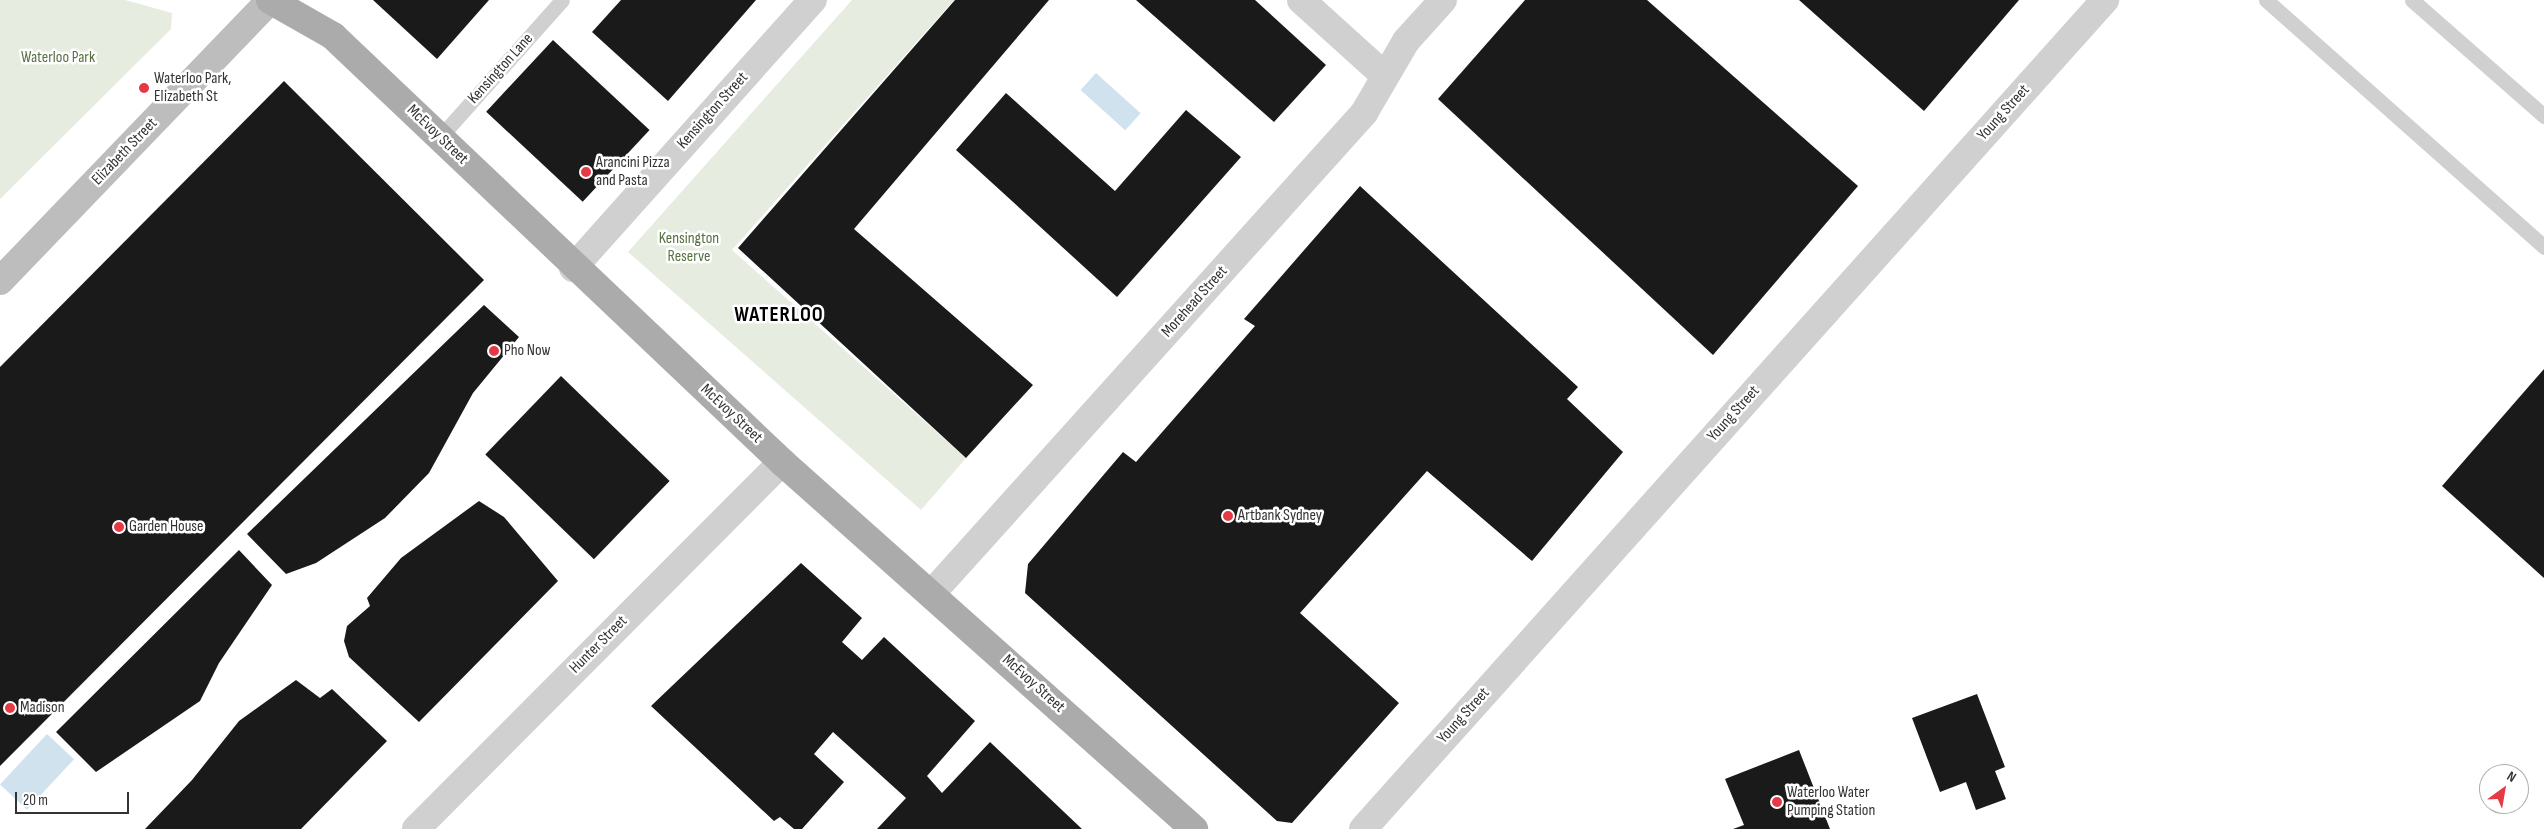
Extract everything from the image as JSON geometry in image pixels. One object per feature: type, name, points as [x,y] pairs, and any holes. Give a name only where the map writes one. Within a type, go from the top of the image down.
[{"type":"main road","name":"McEvoy Street","points":[[270,0],[319,25],[440,137],[573,268],[782,462],[932,593],[1194,829]]},
{"type":"main road","name":"Elizabeth Street","points":[[0,281],[270,0]]},
{"type":"street","name":"Kensington Street","points":[[573,268],[813,0]]},
{"type":"street","points":[[1301,0],[1384,75]]},
{"type":"street","name":"Morehead Street","points":[[932,593],[1364,113],[1384,75],[1406,41],[1443,0]]},
{"type":"street","name":"Young Street","points":[[1363,829],[2105,0]]},
{"type":"street","name":"Hunter Street","points":[[416,829],[782,462]]},
{"type":"lane","name":"Kensington Lane","points":[[440,137],[562,0]]},
{"type":"lane","points":[[2266,0],[2544,247]]},
{"type":"lane","points":[[2412,0],[2544,116]]},
{"type":"green space","name":"Waterloo Park","points":[[0,0],[125,0],[172,13],[171,29],[0,199]]},
{"type":"green space","name":"Kensington Reserve","points":[[852,0],[954,0],[732,250],[966,458],[921,510],[628,252]]},
{"type":"water","points":[[1096,73],[1141,113],[1125,130],[1081,90]]},
{"type":"water","points":[[47,734],[74,759],[27,810],[0,784]]},
{"type":"building","points":[[373,0],[489,0],[437,59]]},
{"type":"building","points":[[621,0],[756,0],[668,101],[592,32]]},
{"type":"building","points":[[955,0],[1049,0],[854,229],[1033,385],[966,458],[738,248]]},
{"type":"building","points":[[1136,0],[1255,0],[1326,65],[1274,122]]},
{"type":"building","points":[[1525,0],[1647,0],[1858,186],[1713,355],[1438,99]]},
{"type":"building","points":[[1799,0],[2019,0],[1924,111]]},
{"type":"building","points":[[553,40],[650,130],[583,202],[486,112]]},
{"type":"building","name":"Garden House","points":[[284,81],[484,280],[0,766],[0,367]]},
{"type":"building","points":[[1006,93],[1115,191],[1186,110],[1241,157],[1117,297],[956,150]]},
{"type":"building","name":"Artbank Sydney","points":[[1360,186],[1578,387],[1567,399],[1623,452],[1532,561],[1427,471],[1300,613],[1399,703],[1292,823],[1277,821],[1025,593],[1028,564],[1123,452],[1136,462],[1255,326],[1244,319]]},
{"type":"building","points":[[484,305],[519,337],[473,393],[429,473],[385,518],[316,563],[286,574],[247,534]]},
{"type":"building","points":[[2544,369],[2544,578],[2442,486]]},
{"type":"building","points":[[561,376],[670,481],[594,559],[485,454]]},
{"type":"building","points":[[479,501],[504,517],[558,581],[419,722],[349,657],[344,641],[347,626],[370,606],[367,598],[401,558]]},
{"type":"building","points":[[239,550],[272,585],[219,663],[200,701],[96,772],[56,732]]},
{"type":"building","points":[[801,563],[862,618],[842,642],[862,660],[884,637],[975,721],[927,776],[942,793],[990,742],[1082,829],[877,829],[906,798],[833,732],[814,754],[844,782],[802,829],[794,829],[780,817],[774,821],[651,706]]},
{"type":"building","points":[[296,680],[320,698],[332,689],[387,741],[301,829],[145,829],[192,780],[239,721]]},
{"type":"building","points":[[1977,694],[2005,767],[1995,771],[2006,799],[1976,810],[1966,782],[1940,792],[1912,718]]},
{"type":"building","name":"Waterloo Water Pumping Station","points":[[1799,750],[1830,829],[1733,829],[1744,825],[1725,779]]},
{"type":"place","name":"Waterloo Park, Elizabeth St","points":[[144,88]]},
{"type":"place","name":"Arancini Pizza and Pasta","points":[[586,172]]},
{"type":"place","name":"Pho Now","points":[[494,351]]},
{"type":"place","name":"Artbank Sydney","points":[[1228,516]]},
{"type":"place","name":"Garden House","points":[[119,527]]},
{"type":"place","name":"Madison","points":[[10,708]]},
{"type":"place","name":"Waterloo Water Pumping Station","points":[[1777,802]]},
{"type":"district","name":"WATERLOO","points":[[779,315]]}]
